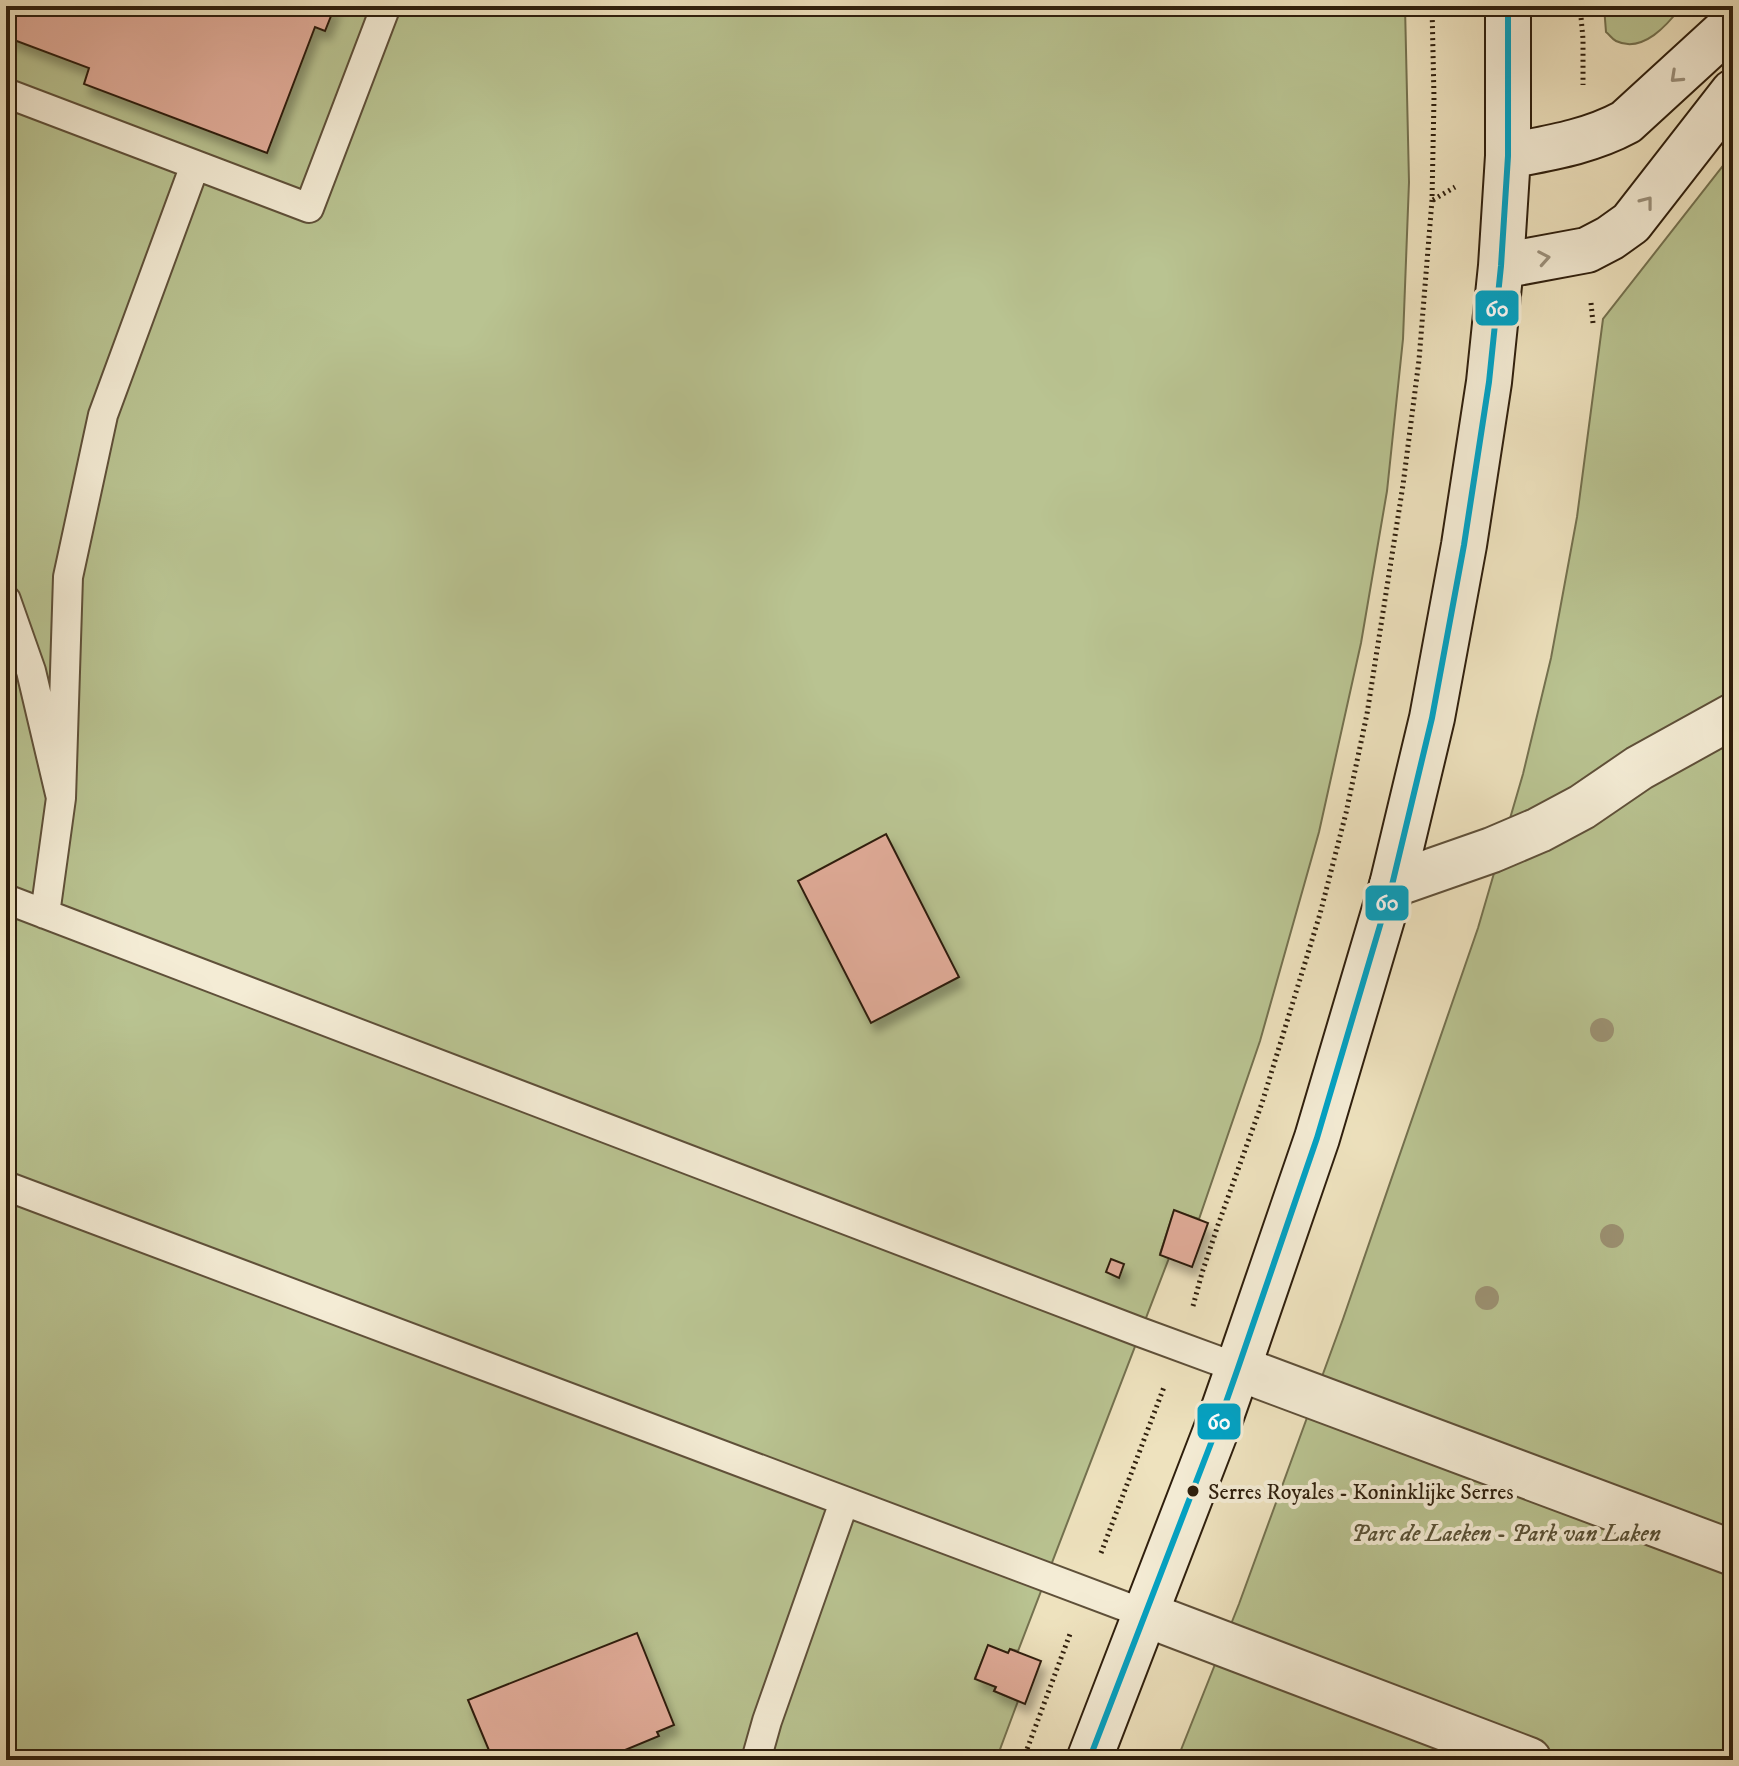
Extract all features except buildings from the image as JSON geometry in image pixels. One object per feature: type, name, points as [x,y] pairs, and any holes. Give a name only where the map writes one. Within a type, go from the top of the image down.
[{"type":"street","points":[[1089,1760],[1218,1425],[1317,1138],[1392,885],[1432,718],[1464,545],[1489,382],[1508,156],[1508,6]]},
{"type":"street","points":[[1508,156],[1584,140],[1607,133],[1626,122],[1733,24]]},
{"type":"street","points":[[1501,266],[1587,250],[1631,223],[1733,92]]},
{"type":"street","points":[[1392,885],[1539,830],[1582,807],[1639,768],[1733,716]]},
{"type":"street","points":[[1238,1368],[1733,1553]]},
{"type":"street","points":[[1145,1614],[1529,1760]]},
{"type":"lane","points":[[6,93],[309,208],[386,6]]},
{"type":"lane","points":[[45,914],[61,798],[68,577],[103,415],[195,165]]},
{"type":"lane","points":[[6,600],[31,671],[61,798]]},
{"type":"lane","points":[[6,899],[1238,1368]]},
{"type":"lane","points":[[6,1186],[1145,1614]]},
{"type":"lane","points":[[756,1760],[844,1502]]},
{"type":"path","points":[[1023,1760],[1179,1347],[1262,1103],[1320,914],[1346,813],[1367,714],[1419,360],[1432,200],[1432,6]]},
{"type":"green space","points":[[6,6],[1405,6],[1409,182],[1403,339],[1387,491],[1361,643],[1319,832],[1260,1041],[1199,1219],[1174,1211],[1160,1254],[1169,1258],[1018,1651],[1010,1649],[1008,1653],[988,1646],[975,1678],[996,1687],[994,1691],[1018,1701],[996,1760],[6,1760]]},
{"type":"green space","points":[[1604,6],[1682,6],[1654,35],[1636,44],[1626,44],[1606,32]]},
{"type":"green space","name":"Parc de Laeken - Park van Laken","points":[[1733,153],[1733,1760],[1177,1760],[1239,1604],[1343,1319],[1478,928],[1523,774],[1551,658],[1577,517],[1603,319]]},
{"type":"transit line","name":"60","points":[[1089,1760],[1218,1425],[1317,1138],[1392,885],[1432,718],[1464,545],[1489,382],[1508,156],[1508,6]]},
{"type":"place","name":"Serres Royales - Koninklijke Serres","points":[[1193,1491]]}]
